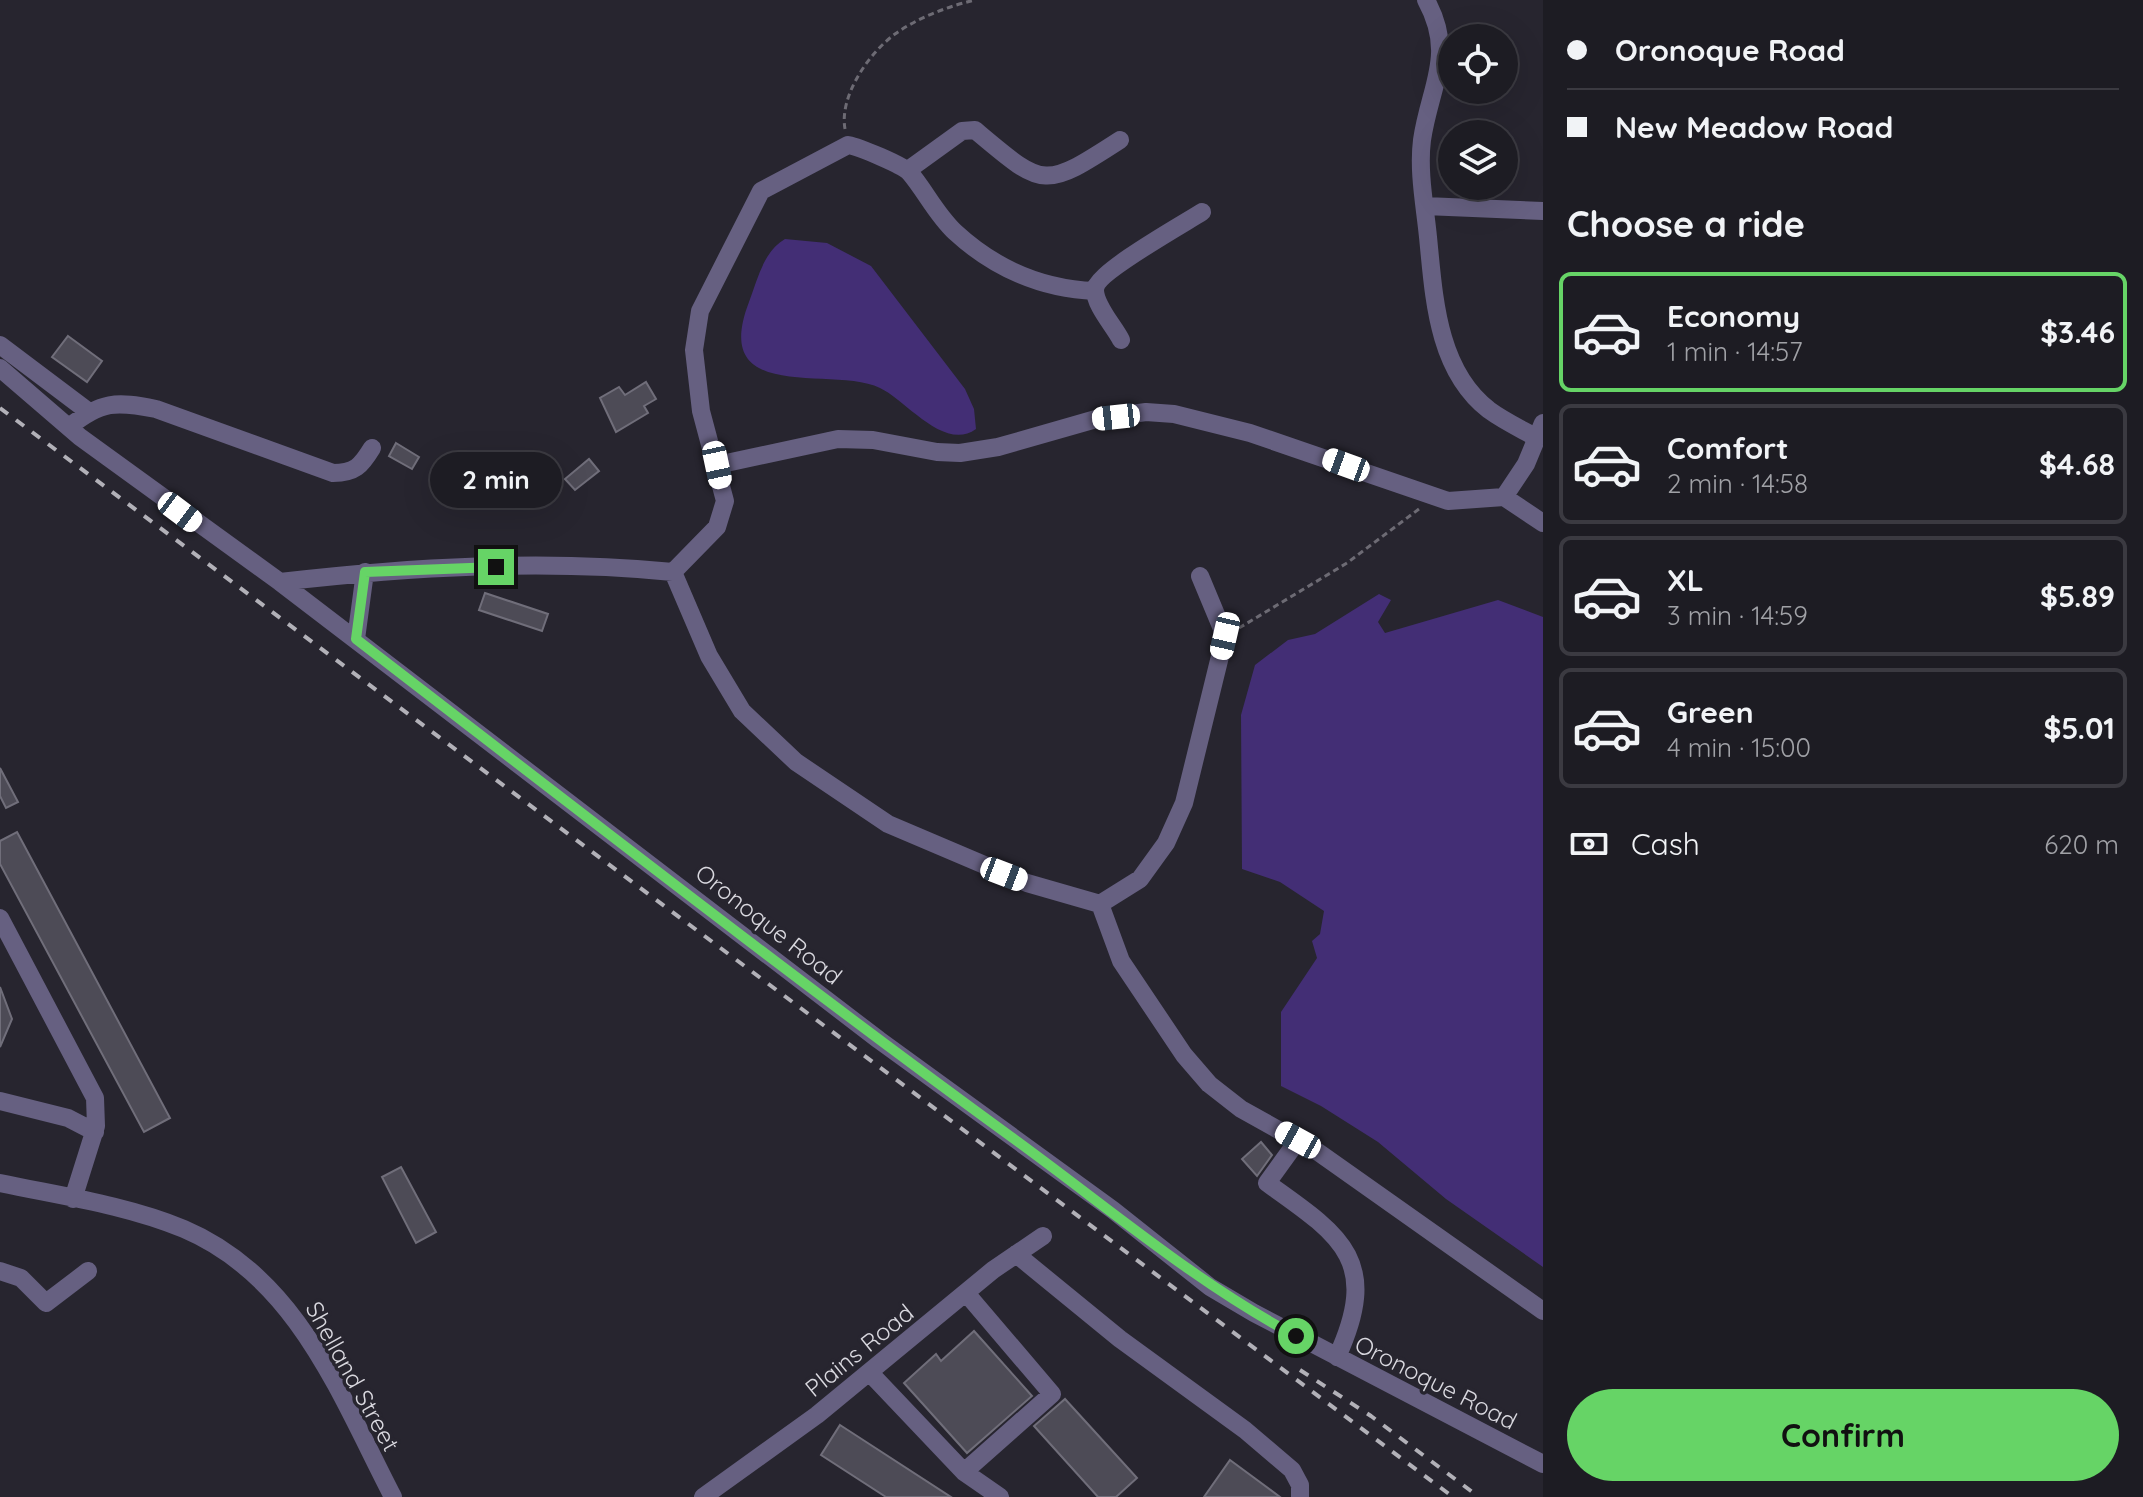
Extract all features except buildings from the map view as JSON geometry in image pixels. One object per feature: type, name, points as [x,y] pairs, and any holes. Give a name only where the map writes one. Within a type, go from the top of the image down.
[{"type":"street","points":[[717,465],[838,439],[873,440],[937,452],[960,453],[998,447],[1096,419],[1146,412],[1174,414],[1250,433],[1448,501],[1473,502],[1504,497],[1517,481],[1540,431],[1488,409],[1448,354],[1437,319],[1425,206],[1422,142],[1442,43],[1437,21],[1426,0]]},
{"type":"street","points":[[908,170],[962,131],[975,130],[1016,165],[1035,174],[1058,177],[1120,140]]},
{"type":"street","points":[[673,572],[717,527],[725,501],[701,411],[694,350],[700,311],[761,191],[848,145],[908,170],[927,201],[955,232],[992,261],[1016,274],[1067,290],[1095,291]]},
{"type":"street","points":[[1425,206],[1543,211]]},
{"type":"street","points":[[1121,340],[1095,291],[1097,283],[1111,270],[1202,212]]},
{"type":"street","points":[[0,345],[89,412]]},
{"type":"street","name":"Oronoque Road","points":[[0,368],[69,427],[356,639],[879,1040],[1113,1210],[1210,1287],[1543,1464]]},
{"type":"street","points":[[69,427],[105,404],[156,409],[333,473],[350,473],[361,466],[372,448]]},
{"type":"street","points":[[1504,497],[1543,523]]},
{"type":"street","points":[[280,582],[365,572],[603,565],[673,572]]},
{"type":"street","points":[[356,639],[365,572]]},
{"type":"street","points":[[673,572],[709,656],[742,711],[796,762],[902,830],[1027,883],[1100,904],[1140,879],[1166,843],[1184,803],[1225,636],[1200,576]]},
{"type":"street","points":[[1100,904],[1121,961],[1200,1075],[1241,1109],[1298,1140],[1543,1311]]},
{"type":"street","points":[[0,918],[8,950],[92,1090],[98,1112],[95,1132],[73,1199]]},
{"type":"street","points":[[0,1101],[68,1118],[95,1132]]},
{"type":"street","points":[[1298,1140],[1267,1183],[1326,1224],[1344,1246],[1353,1267],[1356,1292],[1354,1317],[1337,1357]]},
{"type":"street","name":"Shelland Street","points":[[0,1183],[141,1214],[184,1229],[240,1260],[269,1286],[312,1342],[393,1497]]},
{"type":"street","name":"Plains Road","points":[[703,1497],[870,1373],[966,1293],[1043,1236]]},
{"type":"street","points":[[1016,1254],[1120,1339],[1245,1430],[1292,1470],[1300,1485],[1300,1497]]},
{"type":"street","points":[[0,1271],[21,1278],[46,1303],[88,1271]]},
{"type":"street","points":[[964,1472],[1052,1394],[966,1293]]},
{"type":"street","points":[[870,1373],[964,1472],[1000,1497]]},
{"type":"path","points":[[848,145],[844,121],[849,94],[861,73],[894,34],[952,5],[975,0]]},
{"type":"path","points":[[1225,636],[1347,563],[1415,514],[1429,496]]},
{"type":"shaded area","points":[[785,239],[827,243],[871,266],[965,389],[974,409],[976,429],[964,434],[951,434],[926,422],[880,388],[859,382],[782,375],[760,369],[746,356],[741,335],[749,302],[766,259]]},
{"type":"shaded area","points":[[1379,594],[1391,600],[1378,622],[1385,633],[1498,600],[1543,617],[1543,1267],[1446,1199],[1378,1142],[1321,1106],[1281,1086],[1281,1012],[1317,958],[1312,941],[1320,934],[1324,911],[1280,882],[1242,869],[1241,715],[1255,665],[1288,640],[1315,634]]},
{"type":"railway","points":[[0,408],[1453,1497]]},
{"type":"railway","points":[[1300,1370],[1371,1416],[1479,1497]]},
{"type":"route","points":[[496,567],[365,572],[356,639],[879,1040],[1113,1210],[1210,1287],[1296,1336]]}]
